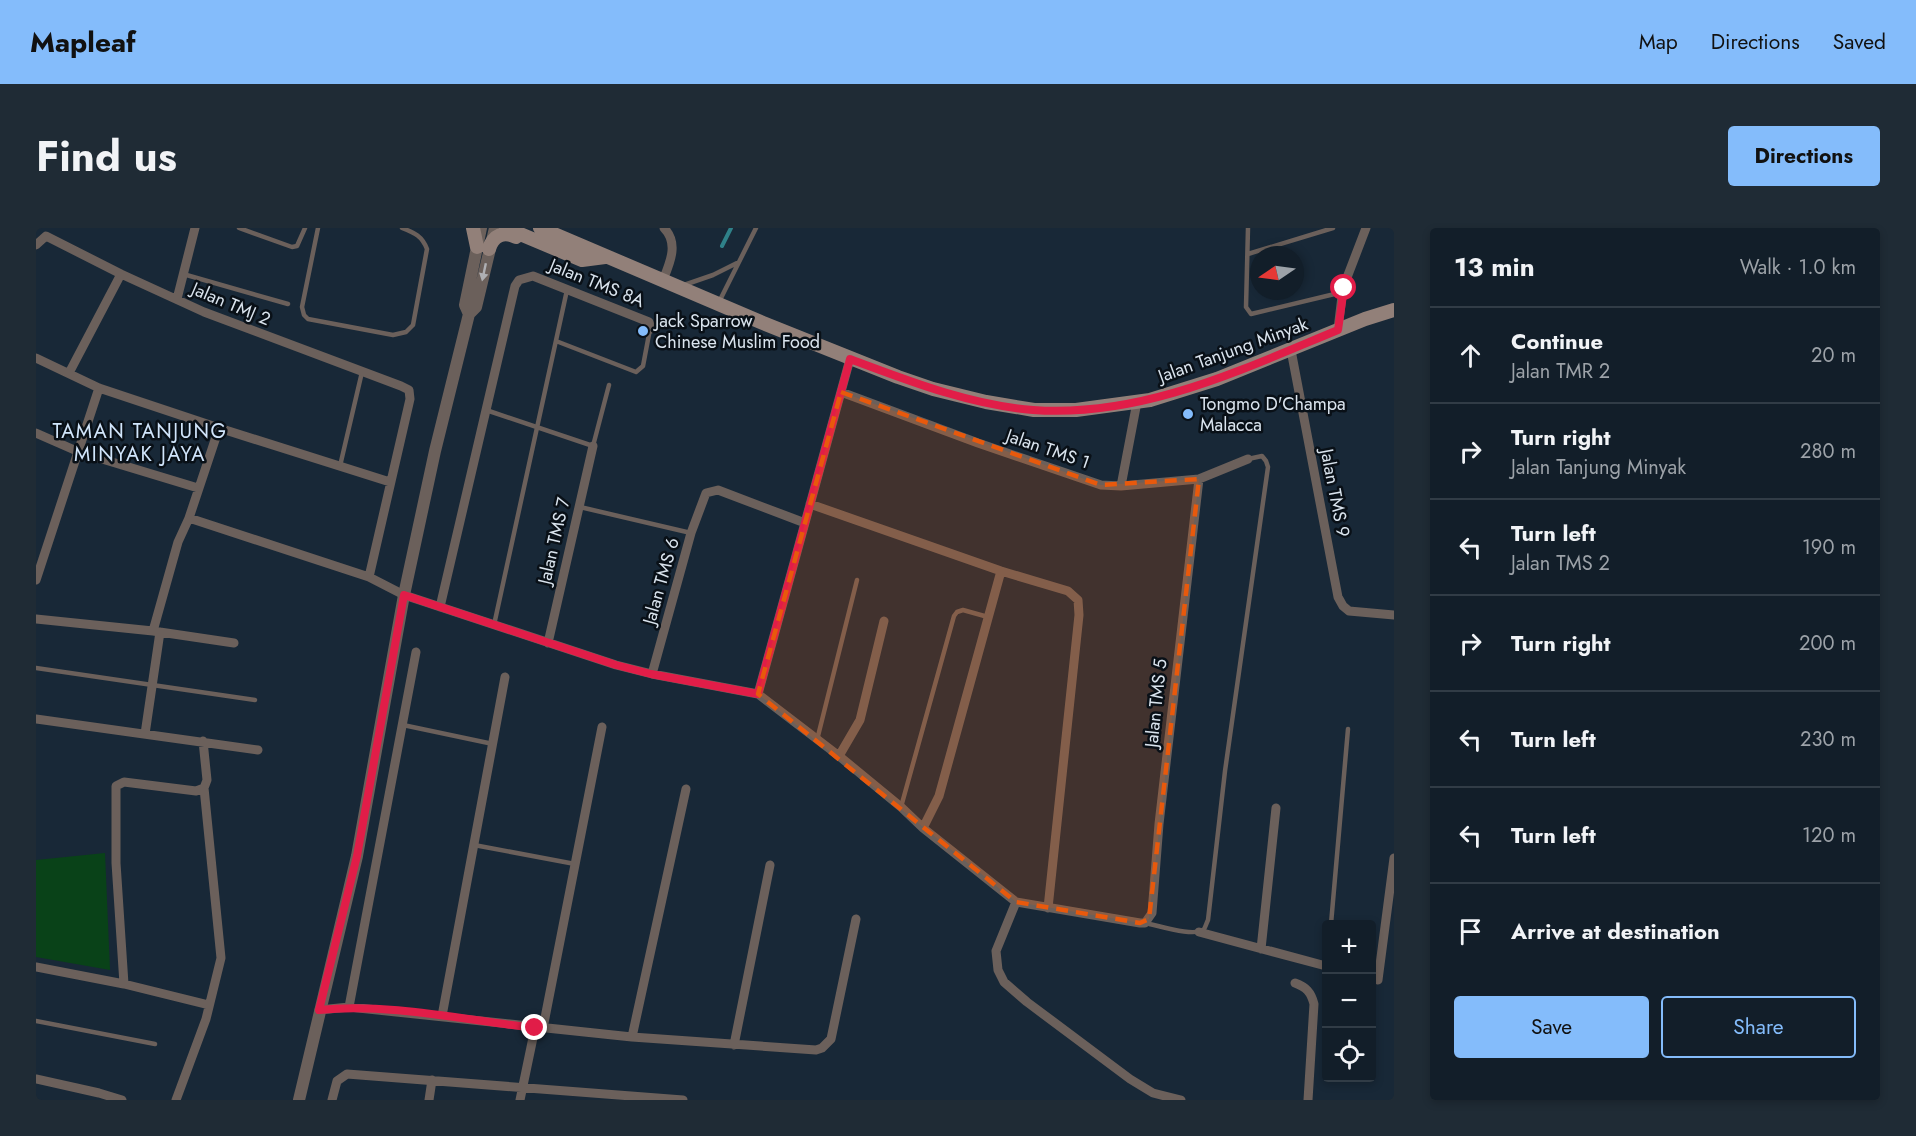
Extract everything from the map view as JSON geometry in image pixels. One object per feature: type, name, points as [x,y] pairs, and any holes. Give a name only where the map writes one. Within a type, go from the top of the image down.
[{"type":"main road","points":[[473,228],[483,248],[496,236],[504,234],[512,235],[534,245],[547,245]]},
{"type":"main road","name":"Jalan Tanjung Minyak","points":[[506,228],[582,260],[605,257]]},
{"type":"main road","name":"Jalan Tanjung Minyak","points":[[540,228],[850,359],[933,389],[1015,408],[1034,410],[1076,410],[1137,402],[1194,387],[1394,310]]},
{"type":"street","points":[[177,299],[195,228]]},
{"type":"street","points":[[481,228],[483,248]]},
{"type":"street","points":[[299,1100],[357,856],[404,595],[435,451],[469,314],[465,305],[483,248],[495,228]]},
{"type":"street","points":[[663,280],[671,260],[672,241],[664,228]]},
{"type":"street","points":[[1338,330],[1343,292],[1366,228]]},
{"type":"street","points":[[36,245],[47,232]]},
{"type":"street","name":"Jalan TMJ 2","points":[[47,232],[121,274],[204,312],[409,390],[410,399],[390,482]]},
{"type":"street","points":[[69,373],[121,274]]},
{"type":"street","name":"Jalan TMS 8A","points":[[486,410],[515,286],[525,277],[533,276],[649,322],[651,329]]},
{"type":"street","name":"Jalan TMS 9","points":[[1291,350],[1338,597],[1342,606],[1349,611],[1394,615]]},
{"type":"street","points":[[36,358],[99,388],[390,482],[369,577]]},
{"type":"street","points":[[758,694],[850,359]]},
{"type":"street","points":[[36,580],[41,550],[79,452],[99,388]]},
{"type":"street","name":"Jalan TMS 1","points":[[841,392],[978,443],[1101,485],[1121,486],[1200,479],[1248,459]]},
{"type":"street","points":[[1121,486],[1137,402]]},
{"type":"street","points":[[440,607],[486,410]]},
{"type":"street","points":[[144,734],[157,631],[178,542],[189,518],[219,428]]},
{"type":"street","points":[[36,433],[79,452],[198,488]]},
{"type":"street","name":"Jalan TMS 7","points":[[548,643],[593,446]]},
{"type":"street","name":"Jalan TMS 5","points":[[1142,923],[1152,913],[1161,813],[1200,479]]},
{"type":"street","name":"Jalan TMS 6","points":[[651,674],[691,534],[706,493],[718,490],[805,523]]},
{"type":"street","points":[[810,504],[1001,571],[1068,591],[1078,600],[1079,615],[1048,908]]},
{"type":"street","points":[[189,518],[369,577],[404,595],[548,643],[651,674],[758,694],[839,756],[923,828],[1016,902],[1142,923]]},
{"type":"street","points":[[923,828],[939,796],[1001,571]]},
{"type":"street","points":[[36,619],[157,631],[234,644]]},
{"type":"street","points":[[839,756],[860,720],[884,621]]},
{"type":"street","points":[[349,1007],[416,652]]},
{"type":"street","points":[[442,1016],[505,677]]},
{"type":"street","points":[[36,719],[258,750]]},
{"type":"street","points":[[520,1100],[531,1047],[539,1028],[602,727]]},
{"type":"street","points":[[176,1100],[209,1005],[220,958],[204,788],[207,780],[203,741]]},
{"type":"street","points":[[124,984],[116,863],[116,786],[124,783],[196,790],[204,788]]},
{"type":"street","points":[[632,1037],[686,789]]},
{"type":"street","points":[[1261,949],[1276,808]]},
{"type":"street","points":[[1376,974],[1394,858]]},
{"type":"street","points":[[734,1045],[770,865]]},
{"type":"street","points":[[1016,902],[996,951],[998,970],[1004,982],[1027,1002],[1130,1079],[1153,1094],[1181,1100]]},
{"type":"street","points":[[319,1010],[349,1007],[632,1037],[816,1050],[826,1046],[831,1039],[856,919]]},
{"type":"street","points":[[1199,932],[1322,965]]},
{"type":"street","points":[[36,967],[124,984],[209,1005]]},
{"type":"street","points":[[1295,983],[1305,986],[1314,1004],[1308,1100]]},
{"type":"street","points":[[332,1100],[337,1081],[347,1074],[523,1084],[568,1096],[683,1100]]},
{"type":"street","points":[[36,1079],[98,1096],[122,1100]]},
{"type":"street","points":[[429,1100],[432,1080]]},
{"type":"lane","points":[[239,228],[292,247],[297,246],[301,241],[305,228]]},
{"type":"lane","points":[[318,228],[302,307],[304,315],[308,319],[393,335],[405,332],[413,325],[427,249],[423,240],[416,233],[402,228]]},
{"type":"lane","points":[[717,304],[756,228]]},
{"type":"lane","points":[[1248,228],[1246,307],[1251,314],[1343,292]]},
{"type":"lane","points":[[1248,254],[1333,228]]},
{"type":"lane","points":[[678,287],[713,275],[737,263]]},
{"type":"lane","points":[[183,274],[288,304]]},
{"type":"lane","points":[[494,625],[567,290]]},
{"type":"lane","points":[[556,341],[636,372],[643,366],[651,329]]},
{"type":"lane","points":[[340,466],[362,372]]},
{"type":"lane","points":[[486,410],[593,446],[609,386]]},
{"type":"lane","points":[[1142,923],[1188,933],[1205,929],[1208,920],[1225,771],[1264,504],[1266,461],[1259,456],[1248,459]]},
{"type":"lane","points":[[579,507],[691,534]]},
{"type":"lane","points":[[817,740],[857,580]]},
{"type":"lane","points":[[901,807],[954,616],[963,610],[988,617]]},
{"type":"lane","points":[[36,668],[255,700]]},
{"type":"lane","points":[[403,725],[493,744]]},
{"type":"lane","points":[[1331,920],[1348,729]]},
{"type":"lane","points":[[474,845],[575,864]]},
{"type":"lane","points":[[36,1021],[155,1044]]},
{"type":"highlighted area","points":[[841,392],[1101,485],[1199,479],[1149,919],[1140,923],[1016,902],[758,694]]},
{"type":"green space","points":[[105,853],[110,970],[36,957],[36,860]]},
{"type":"waterway","points":[[722,246],[731,228]]},
{"type":"place","name":"Jack Sparrow Chinese Muslim Food","points":[[643,331]]},
{"type":"place","name":"Tongmo D'Champa Malacca","points":[[1188,414]]},
{"type":"district","name":"TAMAN TANJUNG MINYAK JAYA","points":[[140,442]]},
{"type":"route","points":[[535,1028],[349,1007],[319,1010],[357,856],[404,595],[616,665],[651,674],[758,694],[850,359],[933,389],[1015,408],[1076,410],[1101,408],[1150,400],[1194,387],[1338,330],[1344,288]]}]
